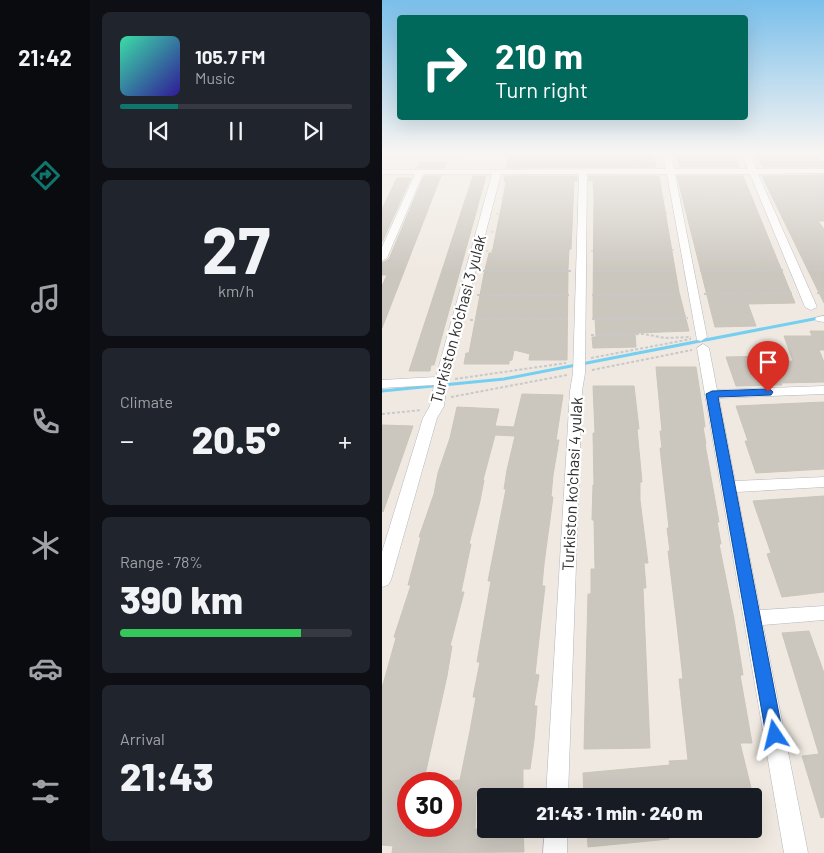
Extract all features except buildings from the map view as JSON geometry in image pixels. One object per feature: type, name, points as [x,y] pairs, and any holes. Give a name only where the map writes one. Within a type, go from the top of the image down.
[{"type":"street","points":[[382,258],[410,194]]},
{"type":"street","name":"Turkiston ko'chasi 3 yulak","points":[[382,580],[430,418],[438,406],[441,381],[491,194]]},
{"type":"street","name":"Turkiston ko'chasi 4 yulak","points":[[557,788],[576,392],[579,373],[583,194]]},
{"type":"street","points":[[675,194],[796,853]]},
{"type":"street","points":[[764,196],[811,307]]},
{"type":"street","points":[[382,384],[441,381]]},
{"type":"street","points":[[712,394],[824,390]]},
{"type":"street","points":[[729,487],[824,482]]},
{"type":"street","points":[[753,618],[824,612]]},
{"type":"street","points":[[555,853],[556,838]]},
{"type":"path","points":[[490,198],[824,196]]},
{"type":"path","points":[[486,214],[824,213]]},
{"type":"path","points":[[481,232],[824,230]]},
{"type":"path","points":[[476,251],[824,250]]},
{"type":"path","points":[[471,271],[824,270]]},
{"type":"path","points":[[464,294],[824,293]]},
{"type":"path","points":[[580,335],[644,334],[702,342]]},
{"type":"path","points":[[382,414],[427,410],[438,406],[445,398],[579,373],[702,342]]},
{"type":"waterway","points":[[382,391],[504,379],[819,318]]},
{"type":"route","points":[[768,392],[712,394],[775,735]]}]
